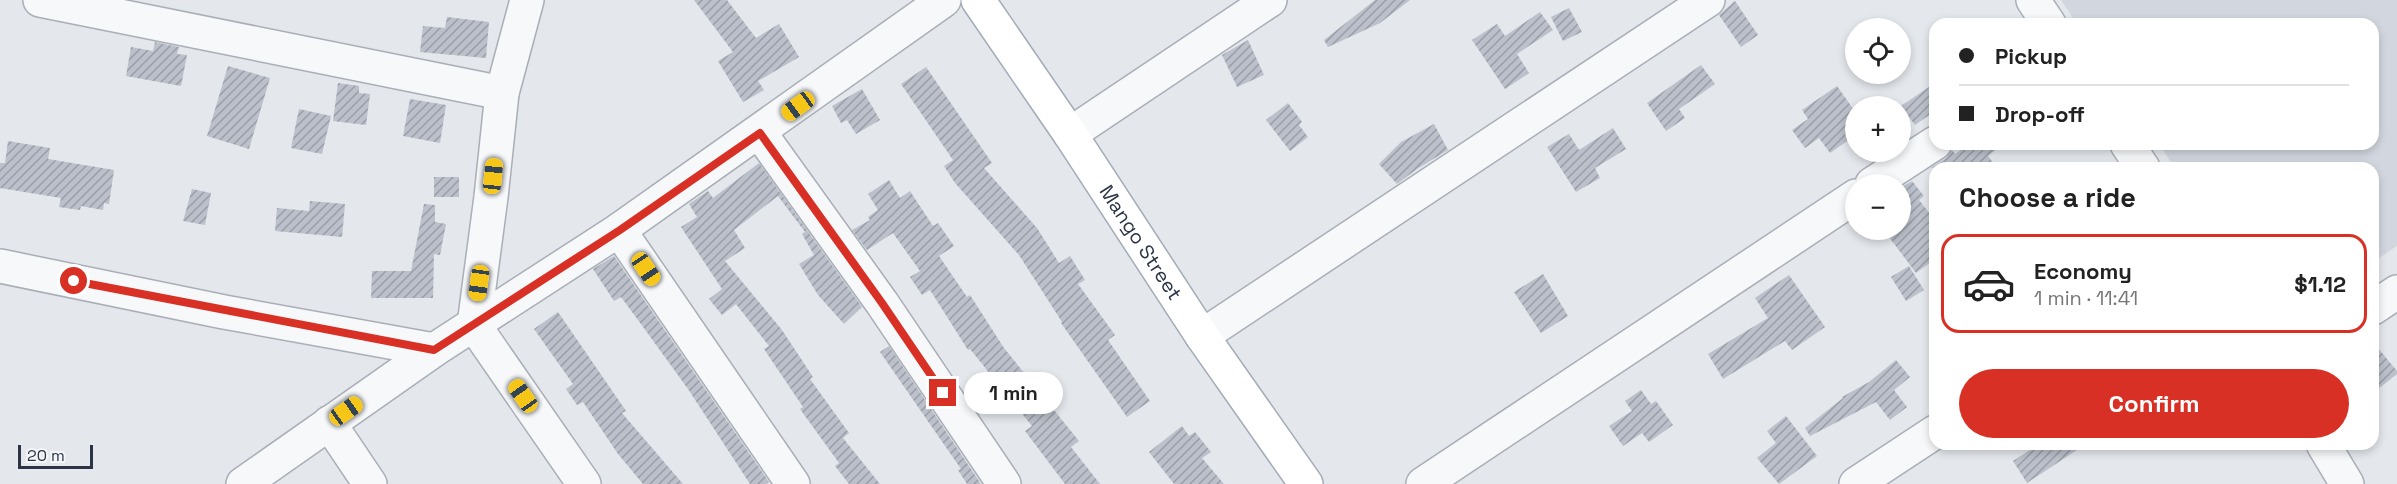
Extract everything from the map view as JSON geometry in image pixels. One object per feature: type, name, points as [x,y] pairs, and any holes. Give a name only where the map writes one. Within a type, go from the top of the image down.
[{"type":"main road","name":"Mango Street","points":[[978,0],[1070,134],[1202,336],[1306,484]]},
{"type":"street","points":[[40,0],[502,93]]},
{"type":"street","points":[[526,0],[502,93],[474,326],[584,484]]},
{"type":"street","points":[[243,484],[434,350],[620,230],[760,133],[944,0]]},
{"type":"street","points":[[1070,134],[1270,0]]},
{"type":"street","points":[[1202,336],[1708,0]]},
{"type":"street","points":[[2032,0],[2045,18]]},
{"type":"street","points":[[760,133],[882,303],[1004,484]]},
{"type":"street","points":[[1887,174],[1929,147]]},
{"type":"street","points":[[1423,484],[1845,203]]},
{"type":"street","points":[[620,230],[793,484]]},
{"type":"street","points":[[0,266],[224,312],[434,350]]},
{"type":"street","points":[[2379,304],[2397,292]]},
{"type":"street","points":[[329,423],[370,484]]},
{"type":"street","points":[[1856,484],[1929,436]]},
{"type":"street","points":[[2327,450],[2347,484]]},
{"type":"shaded area","points":[[2061,0],[2397,0],[2397,246],[2379,258],[2379,162],[2171,162],[2163,150],[2379,150],[2379,18],[2073,18]]},
{"type":"building","points":[[694,0],[727,0],[756,38],[779,24],[799,57],[758,81],[764,90],[743,102],[718,61],[733,52]]},
{"type":"building","points":[[1375,0],[1410,0],[1380,23],[1328,47],[1324,40]]},
{"type":"building","points":[[1735,1],[1758,35],[1741,47],[1719,15]]},
{"type":"building","points":[[1569,8],[1582,32],[1563,41],[1551,17]]},
{"type":"building","points":[[1540,12],[1553,30],[1517,54],[1529,73],[1505,89],[1472,40],[1497,24],[1505,36]]},
{"type":"building","points":[[447,17],[489,22],[486,58],[420,52],[423,26],[445,28]]},
{"type":"building","points":[[1248,40],[1264,75],[1237,87],[1222,55]]},
{"type":"building","points":[[155,42],[179,47],[177,54],[187,55],[181,86],[126,76],[131,47],[153,51]]},
{"type":"building","points":[[1701,65],[1715,84],[1679,109],[1685,118],[1666,131],[1647,103]]},
{"type":"building","points":[[228,66],[270,78],[249,149],[207,136]]},
{"type":"building","points":[[926,67],[992,163],[984,168],[1037,228],[1059,263],[1070,256],[1085,280],[1078,284],[1115,335],[1108,340],[1150,401],[1127,417],[1061,323],[1019,255],[955,183],[944,166],[953,160],[901,84]]},
{"type":"building","points":[[338,83],[359,86],[359,93],[370,94],[366,125],[333,121]]},
{"type":"building","points":[[1837,86],[1845,97],[1845,143],[1830,153],[1819,138],[1805,148],[1792,130],[1808,119],[1802,110]]},
{"type":"building","points":[[1929,87],[1929,115],[1915,125],[1911,120],[1911,99]]},
{"type":"building","points":[[862,89],[880,120],[856,134],[847,120],[841,123],[832,106]]},
{"type":"building","points":[[410,99],[446,105],[440,143],[403,136]]},
{"type":"building","points":[[1288,103],[1302,122],[1299,125],[1308,137],[1290,151],[1266,120]]},
{"type":"building","points":[[299,109],[331,116],[322,154],[291,148]]},
{"type":"building","points":[[1434,124],[1448,150],[1397,184],[1379,164],[1401,142]]},
{"type":"building","points":[[1613,128],[1626,149],[1595,168],[1600,178],[1576,192],[1547,147],[1569,134],[1579,150]]},
{"type":"building","points":[[8,141],[50,148],[48,159],[114,170],[109,204],[104,203],[103,210],[81,206],[80,210],[59,207],[61,198],[0,188],[0,163],[5,163]]},
{"type":"building","points":[[1952,150],[1955,154],[1961,150],[1996,150],[1988,156],[1992,162],[1940,162]]},
{"type":"building","points":[[759,163],[862,307],[844,324],[818,295],[799,264],[814,255],[802,234],[805,232],[778,196],[734,230],[745,248],[725,261],[782,330],[813,377],[810,379],[849,433],[843,438],[880,484],[849,484],[835,466],[839,463],[800,409],[803,407],[764,349],[769,346],[736,304],[722,315],[709,299],[722,289],[681,227],[697,217],[689,204],[708,191],[713,198]]},
{"type":"building","points":[[434,177],[459,177],[459,197],[434,197]]},
{"type":"building","points":[[889,180],[900,198],[910,191],[933,226],[938,223],[954,246],[939,256],[967,297],[970,295],[1004,348],[1079,441],[1071,447],[1100,484],[1065,484],[1025,431],[1032,426],[970,349],[968,350],[930,290],[922,295],[910,277],[920,271],[893,233],[867,250],[852,230],[870,220],[868,217],[878,210],[868,194]]},
{"type":"building","points":[[1912,181],[1924,196],[1919,200],[1929,212],[1929,263],[1916,273],[1891,240],[1911,240]]},
{"type":"building","points":[[192,189],[211,193],[205,225],[183,221]]},
{"type":"building","points":[[310,201],[345,204],[342,237],[275,231],[277,208],[309,211]]},
{"type":"building","points":[[424,204],[435,205],[435,222],[446,224],[440,255],[434,254],[433,298],[371,298],[372,271],[411,271]]},
{"type":"building","points":[[614,256],[769,482],[750,484],[688,389],[621,297],[614,301],[593,269]]},
{"type":"building","points":[[1909,266],[1924,290],[1906,301],[1891,277]]},
{"type":"building","points":[[1543,274],[1568,316],[1541,333],[1514,292]]},
{"type":"building","points":[[1789,275],[1825,327],[1792,350],[1785,341],[1723,379],[1708,354],[1768,318],[1755,298]]},
{"type":"building","points":[[558,312],[626,411],[622,413],[683,484],[643,484],[618,454],[583,402],[577,405],[566,389],[573,384],[534,329]]},
{"type":"building","points":[[889,346],[981,484],[967,484],[958,470],[961,469],[880,352]]},
{"type":"building","points":[[2379,349],[2397,371],[2397,374],[2379,388]]},
{"type":"building","points":[[1896,360],[1910,377],[1894,390],[1907,407],[1890,420],[1876,402],[1810,436],[1805,428],[1842,397],[1869,382]]},
{"type":"building","points":[[1641,390],[1651,404],[1656,401],[1673,425],[1649,442],[1642,433],[1623,446],[1609,426],[1632,411],[1625,401]]},
{"type":"building","points":[[1786,416],[1817,456],[1779,484],[1757,458],[1776,443],[1767,431]]},
{"type":"building","points":[[1182,426],[1189,436],[1195,432],[1211,452],[1202,458],[1224,484],[1174,484],[1149,452]]},
{"type":"building","points":[[2030,450],[2077,450],[2027,483],[2013,461]]},
{"type":"route","points":[[74,281],[224,312],[434,350],[620,230],[760,133],[882,303],[943,393]]}]
